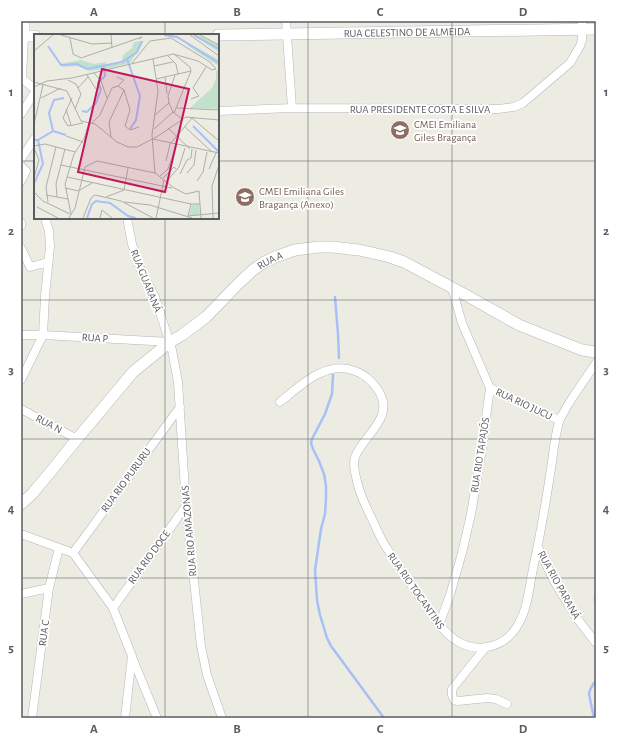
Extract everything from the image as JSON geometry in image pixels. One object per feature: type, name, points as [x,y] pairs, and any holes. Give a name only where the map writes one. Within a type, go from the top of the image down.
[{"type":"street","points":[[24,21],[27,36],[21,78],[34,88]]},
{"type":"street","points":[[286,21],[292,108]]},
{"type":"street","name":"RUA CELESTINO DE ALMEIDA","points":[[219,35],[582,25],[596,29]]},
{"type":"street","name":"RUA PRESIDENTE COSTA E SILVA","points":[[219,111],[292,108],[510,108],[523,103],[570,63],[576,55],[582,40],[582,25]]},
{"type":"street","points":[[21,114],[34,94]]},
{"type":"street","points":[[21,159],[34,140]]},
{"type":"street","points":[[21,166],[26,171],[21,181]]},
{"type":"street","points":[[21,380],[44,336],[45,296],[50,247],[49,231],[45,219]]},
{"type":"street","name":"RUA GUARANÁ","points":[[127,219],[132,244],[140,268],[155,297],[170,342]]},
{"type":"street","name":"RUA A","points":[[21,504],[32,494],[133,372],[170,342],[206,317],[253,270],[275,257],[295,250],[332,247],[359,250],[390,257],[404,262],[519,325],[582,350],[596,352]]},
{"type":"street","points":[[21,248],[30,267],[48,262]]},
{"type":"street","points":[[452,288],[462,323],[490,388]]},
{"type":"street","name":"RUA P","points":[[21,335],[170,342]]},
{"type":"street","name":"RUA RIO AMAZONAS","points":[[170,342],[175,364],[180,408],[186,506],[201,646],[207,675],[222,718]]},
{"type":"street","name":"RUA RIO TOCANTINS","points":[[280,402],[309,379],[325,371],[334,369],[343,368],[361,373],[374,384],[382,398],[382,414],[379,422],[355,457],[354,468],[356,480],[364,504],[387,549],[439,626],[448,635],[465,645],[485,648],[505,641],[520,623],[525,608],[538,547],[559,420],[596,363]]},
{"type":"street","name":"RUA RIO JUCU","points":[[490,388],[559,420]]},
{"type":"street","name":"RUA RIO TAPAJÓS","points":[[439,626],[462,553],[471,514],[490,388]]},
{"type":"street","name":"RUA RIO PURURU","points":[[73,553],[180,408]]},
{"type":"street","name":"RUA N","points":[[21,409],[77,439]]},
{"type":"street","name":"RUA RIO DOCE","points":[[113,608],[186,506]]},
{"type":"street","points":[[21,534],[73,553],[113,608],[156,718]]},
{"type":"street","name":"RUA RIO PARANÁ","points":[[538,547],[554,581],[576,617],[596,643]]},
{"type":"street","name":"RUA C","points":[[32,718],[49,588],[59,548]]},
{"type":"street","points":[[21,594],[49,588]]},
{"type":"street","points":[[485,648],[452,689],[452,695],[454,700],[458,701],[487,698],[496,699],[507,704]]},
{"type":"street","points":[[125,718],[132,656]]},
{"type":"waterway","points":[[335,297],[339,358]]},
{"type":"waterway","points":[[333,375],[332,394],[325,414],[311,443],[324,474],[326,486],[325,514],[321,529],[315,570],[317,600],[320,615],[331,646],[384,718]]},
{"type":"waterway","points":[[596,594],[596,603]]},
{"type":"waterway","points":[[594,718],[589,694],[591,687],[596,681]]},
{"type":"place","name":"CMEI Emiliana Giles Bragança","points":[[400,130]]},
{"type":"place","name":"CMEI Emiliana Giles Bragança (Anexo)","points":[[245,197]]}]
